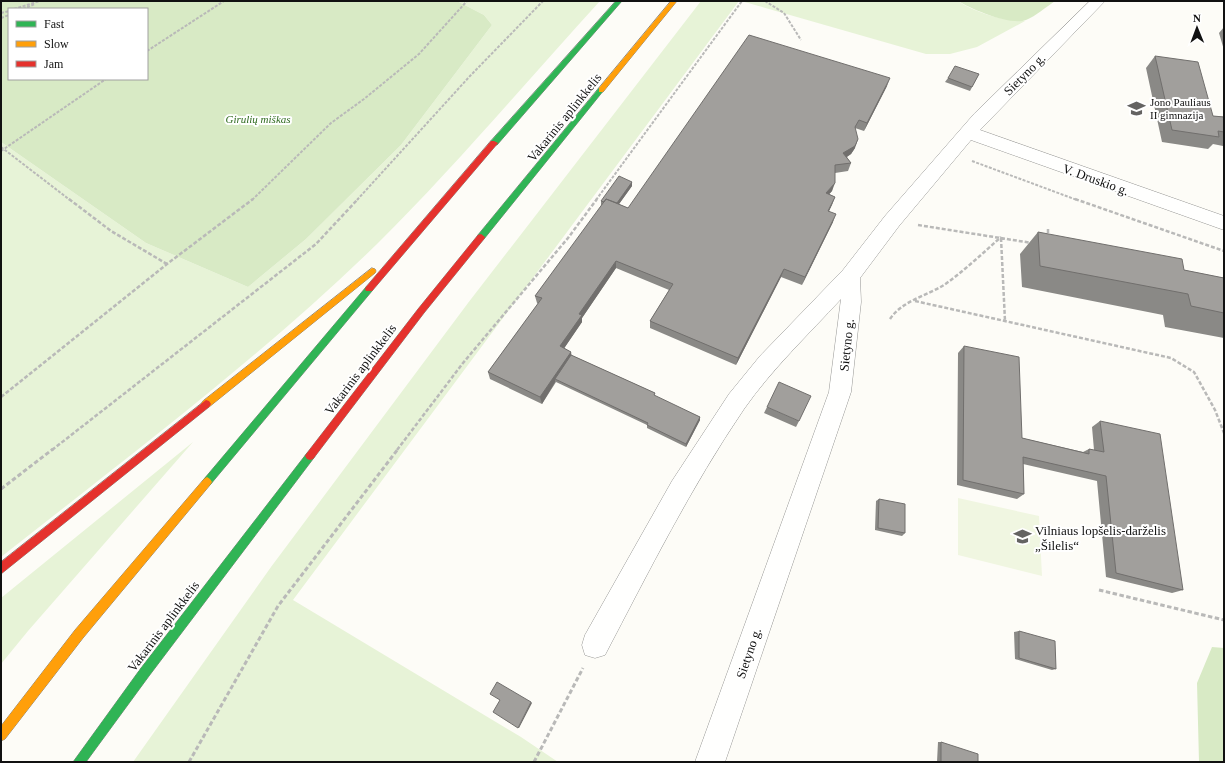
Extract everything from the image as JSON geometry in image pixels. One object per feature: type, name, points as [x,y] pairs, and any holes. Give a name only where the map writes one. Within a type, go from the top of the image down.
[{"type":"highway","points":[[1,735],[79,634],[410,240],[619,1]]},
{"type":"highway","name":"Vakarinis aplinkkelis","points":[[79,762],[145,672],[421,311],[674,1]]},
{"type":"highway","points":[[1,569],[410,240]]},
{"type":"street","name":"Sietyno g.","points":[[710,762],[840,392],[850,302],[850,276],[892,221],[968,132],[1098,1]]},
{"type":"street","name":"V. Druskio g.","points":[[968,132],[1224,223]]},
{"type":"street","points":[[595,645],[680,489],[737,401],[768,363],[850,276]]},
{"type":"path","points":[[18,8],[42,1]]},
{"type":"path","points":[[25,8],[42,1]]},
{"type":"path","points":[[148,50],[224,1]]},
{"type":"path","points":[[1,397],[167,264],[251,201],[331,123],[364,99],[419,54],[467,1]]},
{"type":"path","points":[[1,489],[316,244],[470,76],[543,1]]},
{"type":"path","points":[[189,762],[278,606],[463,363],[568,238],[742,1]]},
{"type":"path","points":[[765,1],[784,13],[801,40]]},
{"type":"path","points":[[105,80],[2,149],[111,231],[167,264]]},
{"type":"path","points":[[950,153],[1119,215],[1224,251]]},
{"type":"path","points":[[920,225],[1001,237],[1040,245]]},
{"type":"path","points":[[1048,229],[1048,240]]},
{"type":"path","points":[[890,319],[896,308],[914,301],[948,283],[1001,237]]},
{"type":"path","points":[[1001,237],[1005,321]]},
{"type":"path","points":[[914,301],[1171,358],[1194,372],[1215,410],[1224,433]]},
{"type":"path","points":[[1099,590],[1224,620]]},
{"type":"path","points":[[534,762],[595,645]]},
{"type":"green space","name":"Girulių miškas","points":[[1,1],[457,1],[484,15],[492,25],[401,145],[306,239],[248,287],[146,243],[1,142]]},
{"type":"green space","points":[[457,1],[600,1],[406,215],[333,286],[240,367],[1,557],[1,142],[146,243],[248,287],[306,239],[401,145],[492,25],[484,15]]},
{"type":"green space","points":[[701,1],[739,1],[293,600],[521,737],[558,762],[133,762],[271,567],[468,303]]},
{"type":"green space","points":[[741,1],[958,1],[990,16],[1025,21],[977,47],[950,54],[926,54]]},
{"type":"green space","points":[[958,1],[1055,1],[1026,20],[1011,21],[991,16]]},
{"type":"green space","points":[[193,442],[28,631],[1,664],[1,598]]},
{"type":"green space","points":[[958,498],[1039,516],[1042,576],[958,555]]},
{"type":"green space","points":[[1212,647],[1224,648],[1224,762],[1199,762],[1197,683]]},
{"type":"building","points":[[749,35],[890,78],[867,123],[859,120],[855,127],[858,139],[855,146],[843,153],[851,163],[835,165],[835,183],[826,193],[835,197],[828,211],[836,214],[805,277],[784,269],[738,358],[650,321],[673,284],[616,261],[579,314],[582,315],[560,346],[571,352],[540,397],[488,372],[542,298],[535,296],[606,199],[628,208]]},
{"type":"building","points":[[1155,56],[1198,62],[1213,116],[1224,117],[1224,132],[1218,131],[1219,137],[1172,130]]},
{"type":"building","points":[[955,66],[979,74],[972,87],[948,78]]},
{"type":"building","points":[[619,176],[632,182],[617,203],[606,199],[604,202],[601,201]]},
{"type":"building","points":[[1038,232],[1182,259],[1184,270],[1224,278],[1224,313],[1191,306],[1188,294],[1040,266]]},
{"type":"building","points":[[964,346],[1019,357],[1022,438],[1089,454],[1089,449],[1104,452],[1100,421],[1160,434],[1183,590],[1116,573],[1106,476],[1023,457],[1024,494],[963,480]]},
{"type":"building","points":[[571,355],[655,393],[654,395],[700,417],[686,444],[647,425],[648,423],[555,379]]},
{"type":"building","points":[[779,382],[811,396],[799,421],[767,407]]},
{"type":"building","points":[[879,499],[905,504],[905,533],[878,528]]},
{"type":"building","points":[[1019,631],[1055,641],[1056,669],[1019,658]]},
{"type":"building","points":[[497,682],[531,702],[518,728],[493,712],[500,700],[490,694]]},
{"type":"building","points":[[941,742],[978,754],[978,762],[941,762]]},
{"type":"traffic: fast","points":[[494,143],[619,1]]},
{"type":"traffic: fast","points":[[481,237],[601,90]]},
{"type":"traffic: fast","points":[[207,482],[369,289]]},
{"type":"traffic: fast","points":[[79,762],[145,672],[310,456]]},
{"type":"traffic: slow","points":[[601,90],[674,1]]},
{"type":"traffic: slow","points":[[206,404],[372,271]]},
{"type":"traffic: slow","points":[[1,735],[79,634],[207,482]]},
{"type":"traffic: jam","points":[[369,289],[494,143]]},
{"type":"traffic: jam","points":[[310,456],[421,311],[481,237]]},
{"type":"traffic: jam","points":[[1,569],[206,404]]},
{"type":"place","name":"Jono Pauliaus II gimnazija","points":[[1137,108]]},
{"type":"place","name":"Vilniaus lopšelis-darželis „Šilelis“","points":[[1022,537]]}]
